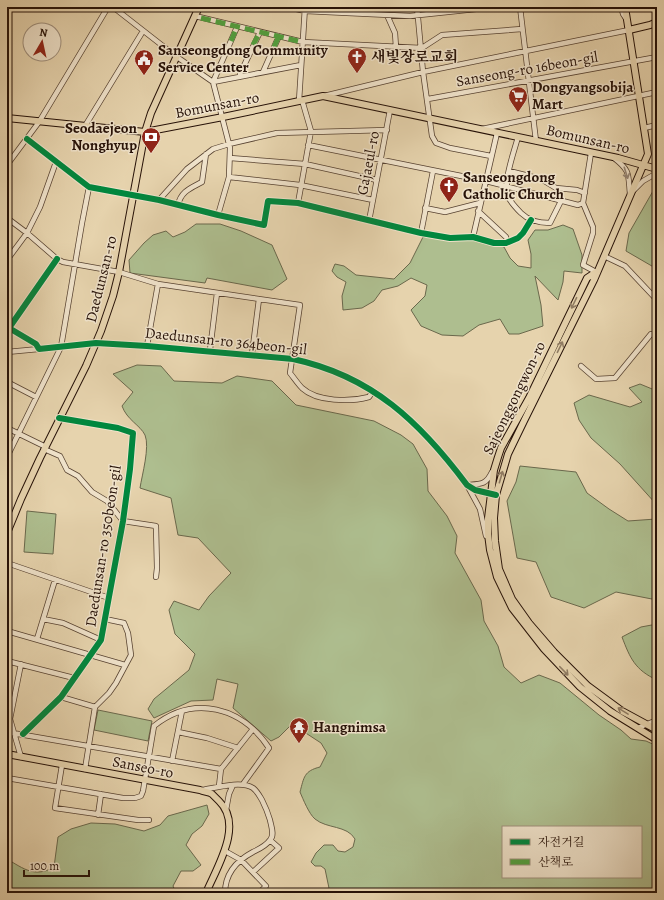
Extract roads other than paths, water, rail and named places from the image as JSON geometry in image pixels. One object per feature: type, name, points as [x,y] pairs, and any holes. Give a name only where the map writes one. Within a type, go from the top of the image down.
[{"type":"main road","name":"Daedunsan-ro","points":[[8,529],[59,418],[96,343],[113,296],[119,272],[144,132],[151,113],[199,7]]},
{"type":"main road","name":"Sajeonggongwon-ro","points":[[626,7],[648,154],[596,272],[594,280],[508,454],[494,495],[494,518],[495,541],[499,569],[512,599],[529,623],[554,652],[588,686],[622,711],[657,730]]},
{"type":"main road","points":[[629,30],[657,22]]},
{"type":"main road","name":"Bomunsan-ro","points":[[7,118],[144,132],[323,96],[613,157],[657,169]]},
{"type":"main road","name":"Sajeonggongwon-ro","points":[[596,272],[587,278],[529,398],[501,448],[498,457],[488,534],[490,550],[496,577],[512,608],[538,642],[580,687],[610,711],[657,740]]},
{"type":"main road","name":"Sanseo-ro","points":[[7,754],[200,790],[212,794],[224,805],[226,810]]},
{"type":"main road","points":[[206,893],[225,850],[229,836],[230,823],[226,810]]},
{"type":"street","points":[[7,165],[39,122],[108,7]]},
{"type":"street","points":[[113,7],[177,57],[213,82],[230,148],[229,177],[218,215]]},
{"type":"street","points":[[288,7],[418,16],[459,9],[495,7]]},
{"type":"street","points":[[417,7],[422,48],[423,72],[432,136],[436,143],[450,148],[491,156]]},
{"type":"street","name":"Bomunsan-ro","points":[[520,7],[536,141]]},
{"type":"street","points":[[621,7],[622,14],[627,20]]},
{"type":"street","points":[[298,203],[300,185],[311,132],[301,101],[301,42],[305,9]]},
{"type":"street","points":[[387,15],[395,33],[396,47]]},
{"type":"street","points":[[195,16],[301,42],[396,47],[422,48],[442,35],[522,29]]},
{"type":"street","points":[[213,82],[237,27]]},
{"type":"street","points":[[85,126],[143,30]]},
{"type":"street","points":[[323,96],[423,72],[629,30]]},
{"type":"street","points":[[240,77],[260,32]]},
{"type":"street","points":[[263,72],[279,36]]},
{"type":"street","name":"Sanseong-ro 16beon-gil","points":[[428,99],[657,57]]},
{"type":"street","points":[[213,82],[301,65]]},
{"type":"street","points":[[480,129],[657,92]]},
{"type":"street","name":"Gajaeul-ro","points":[[369,221],[390,110]]},
{"type":"street","points":[[644,128],[657,125]]},
{"type":"street","points":[[159,200],[188,169],[206,154],[213,149],[229,144],[277,133],[387,130]]},
{"type":"street","points":[[473,236],[497,133]]},
{"type":"street","points":[[518,137],[506,186],[508,196],[514,206],[523,215],[532,220],[541,223],[550,223],[561,201]]},
{"type":"street","points":[[27,139],[89,187],[159,200],[218,215],[264,224],[268,201],[298,203],[421,233],[450,238],[473,236],[494,243],[508,242],[518,238],[523,234],[532,220]]},
{"type":"street","points":[[308,145],[486,181],[578,205],[583,203]]},
{"type":"street","points":[[591,153],[583,203],[593,227],[593,233],[583,265],[596,272]]},
{"type":"street","points":[[178,205],[179,197],[202,182],[206,154]]},
{"type":"street","points":[[613,157],[624,166],[627,171],[630,194]]},
{"type":"street","points":[[230,158],[304,164],[377,180]]},
{"type":"street","points":[[7,260],[27,233],[40,207],[56,162]]},
{"type":"street","points":[[421,233],[433,171]]},
{"type":"street","points":[[509,172],[541,179],[556,188],[577,190],[585,193]]},
{"type":"street","points":[[630,194],[642,181],[657,173]]},
{"type":"street","points":[[229,177],[300,185],[373,200]]},
{"type":"street","points":[[7,457],[61,347],[74,265],[89,187]]},
{"type":"street","points":[[426,208],[446,212],[480,203]]},
{"type":"street","points":[[478,211],[506,237],[508,242]]},
{"type":"street","points":[[7,218],[57,259],[74,265],[119,272],[158,284],[300,305],[290,373],[302,388],[310,393],[327,398],[344,400],[369,398],[373,391]]},
{"type":"street","points":[[604,256],[625,266],[657,300]]},
{"type":"street","points":[[39,349],[36,344],[8,329],[57,259]]},
{"type":"street","name":"Daedunsan-ro 364beon-gil","points":[[147,346],[158,284]]},
{"type":"street","name":"Daedunsan-ro 364beon-gil","points":[[210,350],[217,293]]},
{"type":"street","name":"Daedunsan-ro 364beon-gil","points":[[252,354],[259,300]]},
{"type":"street","points":[[581,366],[596,379],[614,378],[651,334],[657,334]]},
{"type":"street","name":"Daedunsan-ro 364beon-gil","points":[[7,352],[96,343],[210,350],[293,359],[313,363],[334,370],[357,381],[389,401],[418,427],[467,485],[474,490],[494,495]]},
{"type":"street","points":[[7,382],[36,397]]},
{"type":"street","name":"Daedunsan-ro 350beon-gil","points":[[23,734],[61,697],[101,640],[123,521],[130,469],[133,433],[118,428],[59,418]]},
{"type":"street","points":[[7,428],[60,456],[67,470],[78,476],[92,492],[107,501],[123,521],[156,526],[156,577]]},
{"type":"street","points":[[490,550],[480,509],[467,485],[482,484],[486,482],[498,457]]},
{"type":"street","points":[[7,563],[109,598]]},
{"type":"street","points":[[37,639],[55,580]]},
{"type":"street","name":"Daedunsan-ro 350beon-gil","points":[[43,619],[63,624],[101,640]]},
{"type":"street","points":[[86,769],[95,707],[113,688],[131,655],[128,633],[124,623],[104,619]]},
{"type":"street","points":[[7,631],[126,664]]},
{"type":"street","points":[[7,661],[74,678]]},
{"type":"street","points":[[21,664],[9,717],[21,757]]},
{"type":"street","points":[[61,697],[95,707]]},
{"type":"street","points":[[7,778],[123,798],[135,798],[141,796],[154,726],[161,720],[175,713],[195,708],[207,708],[227,712],[241,719],[261,736],[269,748],[243,784]]},
{"type":"street","points":[[172,761],[182,711]]},
{"type":"street","points":[[638,728],[657,720]]},
{"type":"street","points":[[219,786],[221,769],[253,729]]},
{"type":"street","points":[[7,732],[221,769]]},
{"type":"street","points":[[178,732],[207,738],[238,748]]},
{"type":"street","points":[[62,765],[55,808],[98,815],[149,820]]},
{"type":"street","points":[[200,790],[219,786],[243,784],[252,787],[258,792],[269,815],[272,832],[270,840],[264,846],[241,860],[228,876],[225,893]]},
{"type":"street","points":[[226,810],[229,794],[233,785]]},
{"type":"street","points":[[98,815],[101,794]]},
{"type":"street","points":[[253,872],[279,848],[270,840]]},
{"type":"street","points":[[225,850],[241,860],[266,886],[259,893]]},
{"type":"place","name":"새빛장로교회","points":[[357,74]]},
{"type":"place","name":"Sanseongdong Community Service Center","points":[[144,76]]},
{"type":"place","name":"Dongyangsobija Mart","points":[[518,113]]},
{"type":"place","name":"Seodaejeon Nonghyup","points":[[151,154]]},
{"type":"place","name":"Sanseongdong Catholic Church","points":[[449,203]]},
{"type":"place","name":"Hangnimsa","points":[[299,744]]}]
